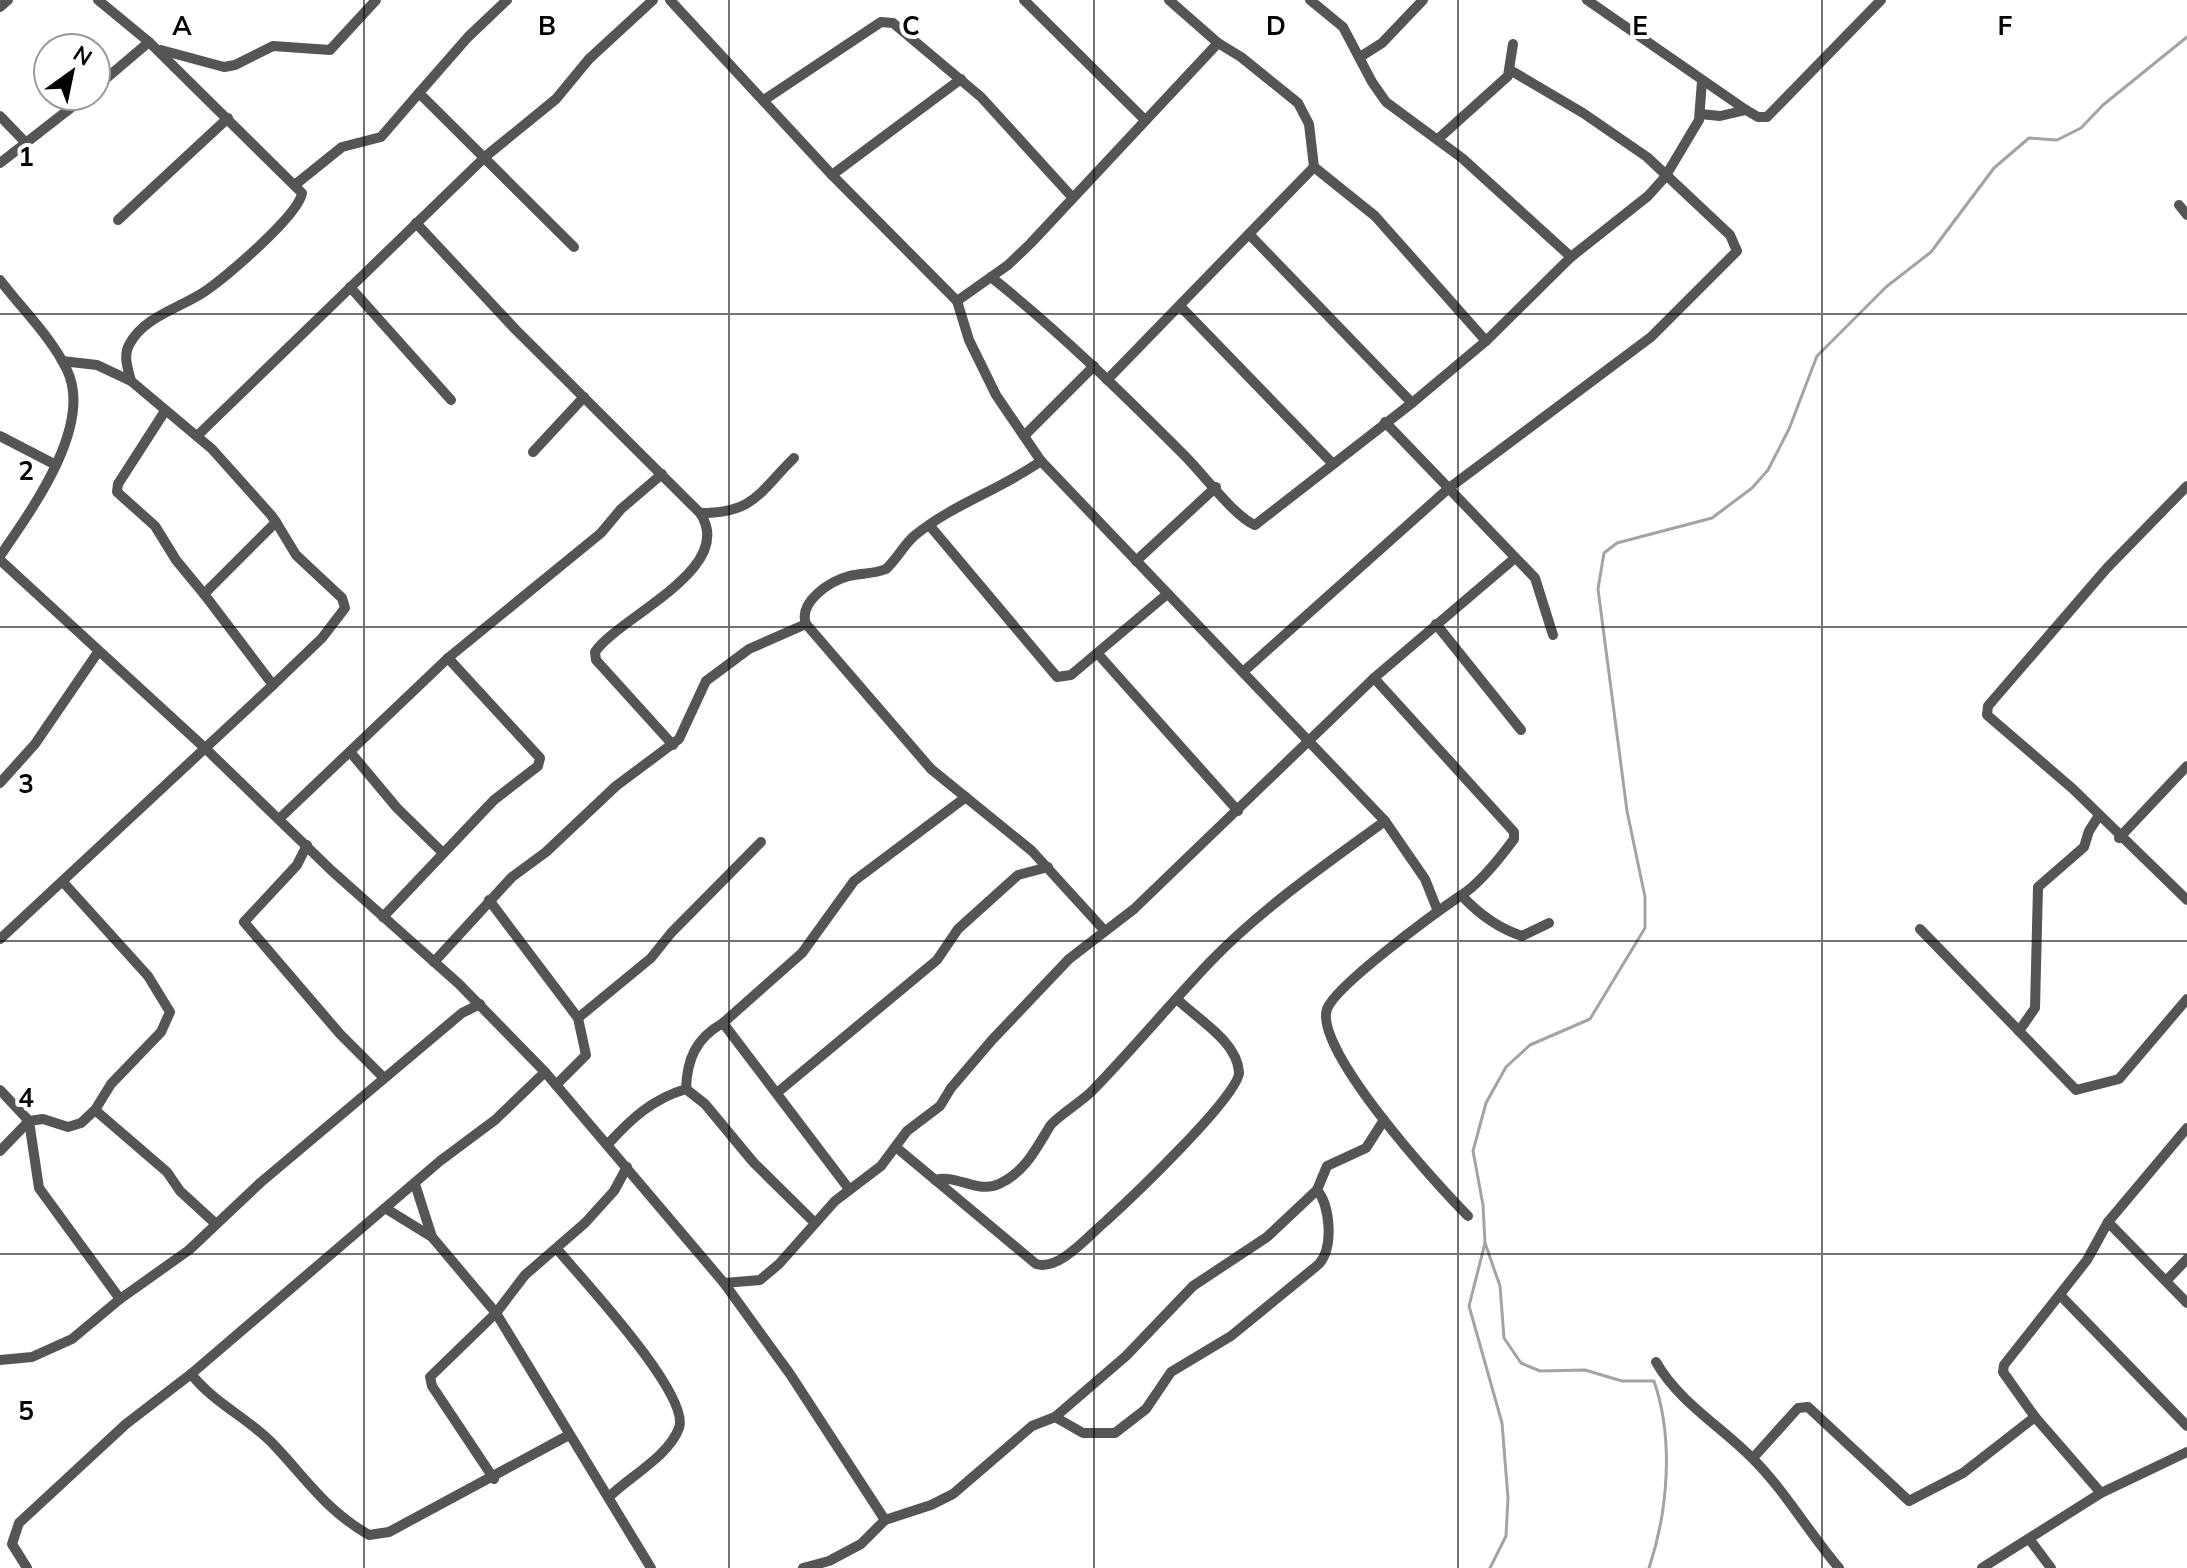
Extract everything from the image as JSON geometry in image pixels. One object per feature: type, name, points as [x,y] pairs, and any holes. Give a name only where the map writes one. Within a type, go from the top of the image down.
[{"type":"street","points":[[0,7],[8,0]]},
{"type":"street","points":[[98,0],[152,44],[296,184],[302,196],[288,217],[212,287],[161,315],[136,334],[125,356],[131,381]]},
{"type":"street","points":[[152,44],[187,59],[224,67],[235,65],[273,46],[330,50],[376,0]]},
{"type":"street","points":[[296,184],[342,147],[381,137],[468,37],[507,0]]},
{"type":"street","points":[[197,436],[486,156],[556,99],[589,59],[653,0]]},
{"type":"street","points":[[1024,0],[1145,120]]},
{"type":"street","points":[[1169,0],[1218,43],[1241,57],[1298,103],[1309,124],[1314,167],[1375,216],[1486,341]]},
{"type":"street","points":[[1310,0],[1343,27],[1386,102],[1438,139],[1571,257]]},
{"type":"street","points":[[1360,57],[1382,43],[1423,0]]},
{"type":"street","points":[[1587,0],[1758,117],[1767,117],[1881,0]]},
{"type":"street","points":[[677,2],[832,175],[957,301],[979,364],[1041,461],[1166,595],[1312,741],[1385,821],[1425,879],[1437,909]]},
{"type":"street","points":[[764,100],[881,22],[893,23],[961,79],[1072,197]]},
{"type":"street","points":[[957,301],[1030,244],[1218,43]]},
{"type":"street","points":[[112,75],[152,44]]},
{"type":"street","points":[[1438,139],[1510,70],[1513,44]]},
{"type":"street","points":[[1243,672],[1449,488],[1651,337],[1737,251],[1730,235],[1647,157],[1510,70]]},
{"type":"street","points":[[832,175],[961,79]]},
{"type":"street","points":[[991,277],[1050,324],[1216,487],[1244,521],[1255,525],[1412,403],[1486,341],[1571,257],[1648,196],[1665,177],[1700,114],[1702,81]]},
{"type":"street","points":[[419,93],[486,156],[574,247]]},
{"type":"street","points":[[1700,114],[1720,116],[1746,110]]},
{"type":"street","points":[[0,163],[66,112]]},
{"type":"street","points":[[0,116],[27,144]]},
{"type":"street","points":[[118,220],[228,118]]},
{"type":"street","points":[[1107,380],[1314,167]]},
{"type":"street","points":[[2179,205],[2187,215]]},
{"type":"street","points":[[416,223],[700,513],[709,527],[709,540],[698,559],[649,611],[595,652],[596,660],[673,745]]},
{"type":"street","points":[[1249,234],[1412,403]]},
{"type":"street","points":[[0,280],[62,361],[72,384],[72,402],[56,465],[0,558],[480,1004],[545,1072],[724,1283],[790,1374],[885,1520]]},
{"type":"street","points":[[350,287],[451,400]]},
{"type":"street","points":[[1180,306],[1333,464]]},
{"type":"street","points":[[0,939],[322,638],[345,608],[342,598],[296,555],[276,522],[197,436],[131,381],[97,365],[62,361]]},
{"type":"street","points":[[1024,436],[1094,366]]},
{"type":"street","points":[[533,452],[584,397]]},
{"type":"street","points":[[165,411],[118,484],[117,492],[155,526],[176,560],[273,685]]},
{"type":"street","points":[[1385,422],[1535,578],[1553,635]]},
{"type":"street","points":[[0,436],[56,465]]},
{"type":"street","points":[[700,513],[732,512],[758,497],[774,485],[794,458]]},
{"type":"street","points":[[1041,461],[1011,482],[974,495],[914,536],[886,569],[851,575],[823,589],[807,606],[803,616],[806,624],[931,769],[1048,867],[1104,930]]},
{"type":"street","points":[[279,819],[448,658],[601,533],[621,509],[662,474]]},
{"type":"street","points":[[2187,486],[2107,568],[1988,706],[1987,715],[2006,735],[2073,789],[2119,838],[2187,900]]},
{"type":"street","points":[[1136,561],[1216,487]]},
{"type":"street","points":[[204,594],[276,522]]},
{"type":"street","points":[[930,526],[1057,677],[1071,675],[1166,595]]},
{"type":"street","points":[[724,1283],[760,1280],[779,1264],[814,1222],[849,1189],[881,1166],[907,1131],[940,1106],[951,1088],[992,1040],[1069,959],[1134,909],[1374,678],[1515,558]]},
{"type":"street","points":[[434,962],[489,900],[616,786],[673,745],[685,731],[694,711],[696,695],[706,681],[749,649],[806,624]]},
{"type":"street","points":[[1436,624],[1521,730]]},
{"type":"street","points":[[0,783],[35,744],[98,652]]},
{"type":"street","points":[[1098,654],[1238,811]]},
{"type":"street","points":[[383,917],[494,800],[538,766],[540,758],[448,658]]},
{"type":"street","points":[[1374,678],[1514,832],[1514,839],[1507,849],[1462,896],[1437,909],[1335,997],[1326,1011],[1326,1028],[1343,1061],[1410,1156],[1468,1216]]},
{"type":"street","points":[[351,753],[397,808],[443,853]]},
{"type":"street","points":[[2119,838],[2187,766]]},
{"type":"street","points":[[686,1089],[691,1055],[709,1031],[723,1023],[802,953],[854,881],[966,797]]},
{"type":"street","points":[[2019,1031],[2035,1008],[2034,909],[2038,887],[2084,847],[2098,817]]},
{"type":"street","points":[[935,1180],[958,1178],[983,1188],[996,1186],[1021,1170],[1050,1126],[1081,1102],[1212,960],[1280,900],[1385,821]]},
{"type":"street","points":[[578,1018],[651,958],[671,933],[761,842]]},
{"type":"street","points":[[307,845],[297,865],[244,922],[340,1034],[384,1078]]},
{"type":"street","points":[[778,1092],[937,960],[958,929],[1018,875],[1048,867]]},
{"type":"street","points":[[0,1151],[29,1121],[43,1119],[68,1127],[81,1123],[95,1110],[103,1094],[161,1032],[170,1012],[148,976],[63,882]]},
{"type":"street","points":[[1462,896],[1478,913],[1506,931],[1522,936],[1549,923]]},
{"type":"street","points":[[489,900],[578,1018],[586,1055],[556,1085]]},
{"type":"street","points":[[1920,929],[2076,1090],[2119,1079],[2187,999]]},
{"type":"street","points":[[897,1148],[1036,1264],[1044,1267],[1061,1259],[1118,1210],[1238,1084],[1237,1061],[1228,1044],[1177,999]]},
{"type":"street","points":[[0,1360],[32,1357],[72,1339],[120,1299],[189,1250],[384,1078],[462,1013],[480,1004]]},
{"type":"street","points":[[723,1023],[849,1189]]},
{"type":"street","points":[[27,1568],[12,1544],[19,1523],[126,1424],[191,1374],[385,1208],[495,1120],[545,1072]]},
{"type":"street","points":[[608,1144],[635,1115],[666,1095],[686,1089]]},
{"type":"street","points":[[686,1089],[705,1104],[754,1163],[814,1222]]},
{"type":"street","points":[[0,1090],[29,1121],[39,1188],[120,1299]]},
{"type":"street","points":[[95,1110],[167,1172],[180,1191],[216,1224]]},
{"type":"street","points":[[803,1568],[829,1561],[861,1544],[885,1520],[931,1505],[953,1494],[1032,1426],[1055,1417],[1126,1356],[1193,1286],[1267,1237],[1317,1190],[1327,1166],[1366,1148],[1384,1120]]},
{"type":"street","points":[[2101,1493],[2035,1417],[2003,1372],[2004,1365],[2061,1296],[2087,1260],[2108,1222],[2187,1128]]},
{"type":"street","points":[[494,1479],[432,1386],[430,1377],[496,1313],[525,1275],[557,1249],[614,1191],[627,1167]]},
{"type":"street","points":[[415,1184],[432,1237]]},
{"type":"street","points":[[1055,1417],[1083,1433],[1115,1433],[1146,1409],[1171,1372],[1231,1336],[1319,1264],[1327,1249],[1327,1205],[1317,1190]]},
{"type":"street","points":[[385,1208],[432,1237],[496,1313],[651,1568]]},
{"type":"street","points":[[2108,1222],[2187,1303]]},
{"type":"street","points":[[557,1249],[627,1329],[676,1400],[681,1416],[678,1429],[667,1447],[609,1497]]},
{"type":"street","points":[[2166,1281],[2187,1259]]},
{"type":"street","points":[[2061,1296],[2187,1426]]},
{"type":"street","points":[[1656,1362],[1665,1377],[1699,1412],[1753,1458],[1839,1568]]},
{"type":"street","points":[[191,1374],[214,1401],[275,1446],[320,1501],[369,1535],[389,1532],[494,1479],[569,1435]]},
{"type":"street","points":[[1753,1458],[1798,1408],[1808,1407],[1909,1501],[1963,1473],[2035,1417]]},
{"type":"street","points":[[1982,1568],[2101,1493],[2187,1452]]},
{"type":"street","points":[[2030,1540],[2051,1568]]},
{"type":"waterway","points":[[1490,1568],[1506,1536],[1508,1498],[1502,1423],[1469,1306],[1485,1243],[1483,1205],[1473,1151],[1486,1103],[1506,1067],[1530,1045],[1590,1019],[1645,928],[1645,897],[1627,811],[1598,589],[1604,553],[1617,543],[1712,518],[1752,488],[1768,470],[1789,429],[1817,356],[1886,287],[1931,252],[1994,168],[2029,138],[2057,140],[2081,128],[2103,105],[2187,37]]},
{"type":"waterway","points":[[1485,1243],[1500,1286],[1504,1338],[1521,1363],[1540,1371],[1585,1370],[1622,1381],[1654,1381],[1664,1427],[1666,1475],[1661,1523],[1649,1568]]}]
